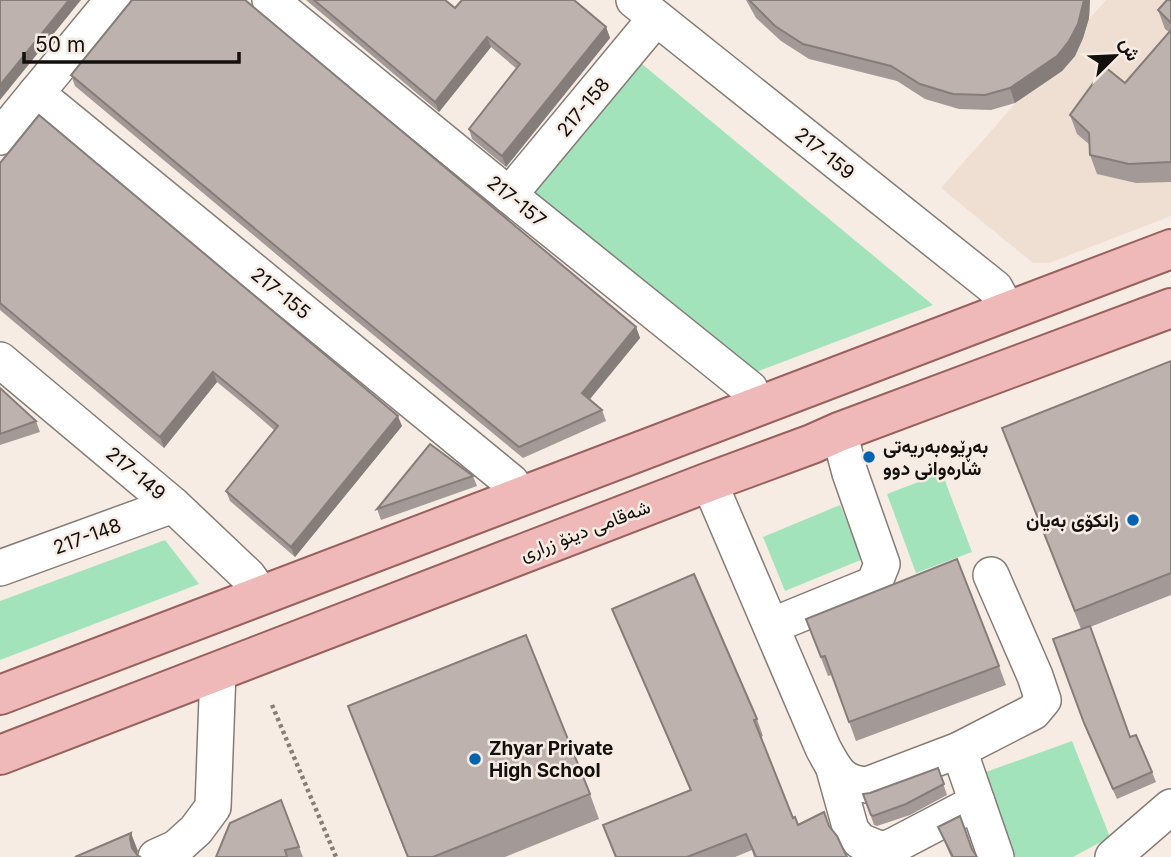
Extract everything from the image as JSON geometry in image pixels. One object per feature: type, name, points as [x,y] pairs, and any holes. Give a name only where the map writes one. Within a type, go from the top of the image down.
[{"type":"main road","points":[[0,695],[1171,249]]},
{"type":"main road","name":"شەقامی دینۆ زراری","points":[[0,755],[839,432],[1171,308]]},
{"type":"street","points":[[0,137],[113,0]]},
{"type":"street","name":"217-157","points":[[270,0],[750,389],[758,407]]},
{"type":"street","name":"217-158","points":[[509,195],[645,9]]},
{"type":"street","name":"217-159","points":[[645,9],[995,288],[1008,312]]},
{"type":"street","name":"217-155","points":[[36,93],[512,482],[521,496]]},
{"type":"street","name":"217-149","points":[[0,360],[173,505],[248,576],[262,596]]},
{"type":"street","points":[[771,625],[874,584],[880,573],[882,564],[850,473],[839,432]]},
{"type":"street","points":[[709,482],[834,769],[851,830],[860,841],[886,849],[977,803]]},
{"type":"street","name":"217-148","points":[[0,568],[173,505]]},
{"type":"street","points":[[834,769],[851,784],[867,785],[959,750],[1032,712],[1043,700],[992,575]]},
{"type":"street","points":[[156,857],[176,848],[196,830],[214,807],[218,671]]},
{"type":"street","points":[[959,750],[996,857]]},
{"type":"street","points":[[1113,857],[1171,807]]},
{"type":"path","points":[[272,705],[336,857]]},
{"type":"shaded area","points":[[1106,0],[1171,0],[1171,216],[1049,263],[1033,263],[941,188]]},
{"type":"green space","points":[[642,64],[933,305],[756,372],[534,192]]},
{"type":"green space","points":[[942,473],[972,552],[916,573],[887,494]]},
{"type":"green space","points":[[840,505],[863,559],[785,591],[763,537]]},
{"type":"green space","points":[[165,540],[199,584],[0,660],[0,601]]},
{"type":"green space","points":[[1072,741],[1110,837],[1073,857],[1015,857],[983,773]]},
{"type":"building","points":[[0,0],[69,0],[0,85]]},
{"type":"building","points":[[132,0],[245,0],[636,327],[582,393],[602,410],[519,447],[71,75]]},
{"type":"building","points":[[314,0],[445,0],[455,8],[462,0],[574,0],[606,27],[502,156],[469,129],[520,64],[487,37],[435,102]]},
{"type":"building","points":[[749,0],[1084,0],[1078,24],[1057,56],[1010,88],[985,95],[953,94],[920,84],[891,66],[803,44],[775,26]]},
{"type":"building","points":[[1167,0],[1171,0],[1171,23],[1158,10]]},
{"type":"building","points":[[1171,30],[1171,162],[1129,164],[1090,155],[1089,133],[1070,115],[1105,67],[1125,83]]},
{"type":"building","points":[[39,115],[398,416],[291,547],[226,491],[278,426],[246,399],[213,372],[160,437],[0,303],[0,163]]},
{"type":"building","points":[[1171,361],[1171,573],[1075,611],[1002,428]]},
{"type":"building","points":[[0,388],[36,421],[0,434]]},
{"type":"building","points":[[430,444],[473,476],[377,509]]},
{"type":"building","points":[[957,559],[999,666],[849,722],[825,656],[821,657],[806,619]]},
{"type":"building","points":[[694,574],[757,719],[754,720],[793,818],[795,817],[798,825],[824,812],[847,857],[756,857],[746,834],[687,857],[616,857],[603,825],[691,790],[612,609]]},
{"type":"building","points":[[1090,626],[1130,737],[1136,735],[1152,772],[1113,789],[1084,723],[1053,639]]},
{"type":"building","points":[[526,635],[590,794],[433,857],[408,857],[348,706]]},
{"type":"building","points":[[938,768],[944,784],[906,804],[871,815],[863,794]]},
{"type":"building","points":[[281,800],[299,847],[285,850],[287,857],[216,857],[230,823]]},
{"type":"building","points":[[960,816],[977,857],[953,857],[938,827]]},
{"type":"building","points":[[131,833],[132,848],[141,857],[75,857]]},
{"type":"place","name":"بەڕێوەبەریەتی شارەوانی دوو","points":[[869,457]]},
{"type":"place","name":"زانکۆی بەیان","points":[[1133,520]]},
{"type":"place","name":"Zhyar Private High School","points":[[475,759]]}]
